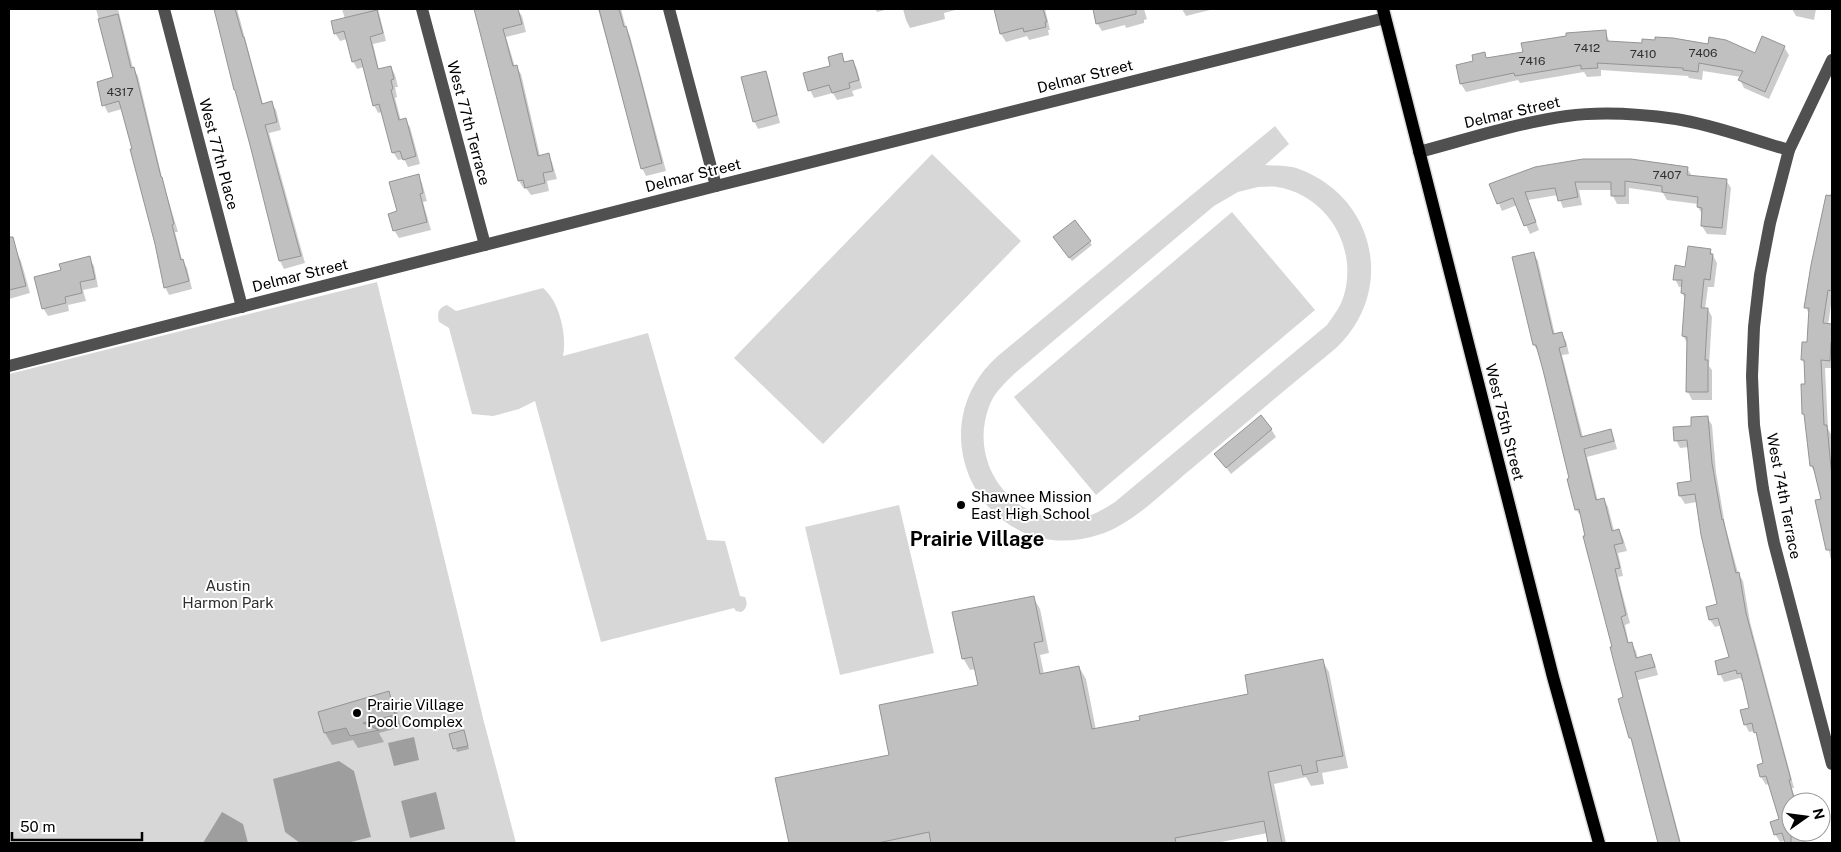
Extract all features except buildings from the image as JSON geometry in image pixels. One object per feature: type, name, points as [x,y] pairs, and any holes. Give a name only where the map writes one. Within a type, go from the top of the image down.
[{"type":"main road","name":"West 75th Street","points":[[1384,13],[1550,667],[1599,843]]},
{"type":"street","name":"West 77th Place","points":[[164,9],[242,307]]},
{"type":"street","name":"West 77th Terrace","points":[[422,9],[485,245]]},
{"type":"street","points":[[669,9],[716,186]]},
{"type":"street","name":"Delmar Street","points":[[9,366],[1384,13]]},
{"type":"street","name":"West 74th Terrace","points":[[1832,60],[1789,150],[1770,223],[1760,275],[1754,327],[1752,376],[1754,425],[1763,489],[1774,542],[1832,764]]},
{"type":"street","name":"Delmar Street","points":[[1419,152],[1533,122],[1569,116],[1624,114],[1677,119],[1714,127],[1789,150]]},
{"type":"green space","points":[[1275,126],[1289,144],[1265,165],[1299,169],[1325,183],[1346,201],[1361,224],[1369,249],[1371,275],[1366,301],[1354,326],[1335,349],[1147,507],[1123,524],[1098,535],[1058,540],[1023,532],[995,513],[974,487],[963,455],[962,420],[974,386],[999,355]],"holes":[[[1258,187],[1277,187],[1295,192],[1311,200],[1335,226],[1342,242],[1346,259],[1347,277],[1343,299],[1327,325],[1106,508],[1088,516],[1063,519],[1041,515],[1021,505],[1004,491],[992,472],[985,451],[984,428],[990,404],[997,392],[1014,374],[1214,206],[1238,192]]]},
{"type":"green space","points":[[932,154],[1021,241],[823,444],[734,358]]},
{"type":"green space","points":[[1232,212],[1315,310],[1096,495],[1014,397]]},
{"type":"green space","name":"Austin Harmon Park","points":[[377,282],[484,722],[516,843],[9,843],[9,374]]},
{"type":"green space","points":[[543,288],[554,302],[561,320],[564,339],[563,356],[648,333],[707,540],[725,541],[740,596],[745,597],[746,600],[747,604],[743,611],[736,611],[734,608],[601,642],[535,401],[519,409],[493,416],[472,414],[449,328],[439,322],[438,319],[440,309],[447,305],[456,311]]},
{"type":"green space","points":[[899,505],[934,653],[840,675],[805,527]]},
{"type":"shaded area","points":[[414,737],[419,760],[394,766],[388,743]]},
{"type":"shaded area","points":[[339,761],[354,771],[371,837],[347,843],[300,843],[285,832],[273,779]]},
{"type":"shaded area","points":[[436,792],[445,829],[410,838],[401,801]]},
{"type":"shaded area","points":[[222,812],[243,824],[248,843],[203,843]]},
{"type":"place","name":"Shawnee Mission East High School","points":[[961,505]]},
{"type":"place","name":"Prairie Village Pool Complex","points":[[357,713]]},
{"type":"district","name":"Prairie Village","points":[[977,539]]}]
